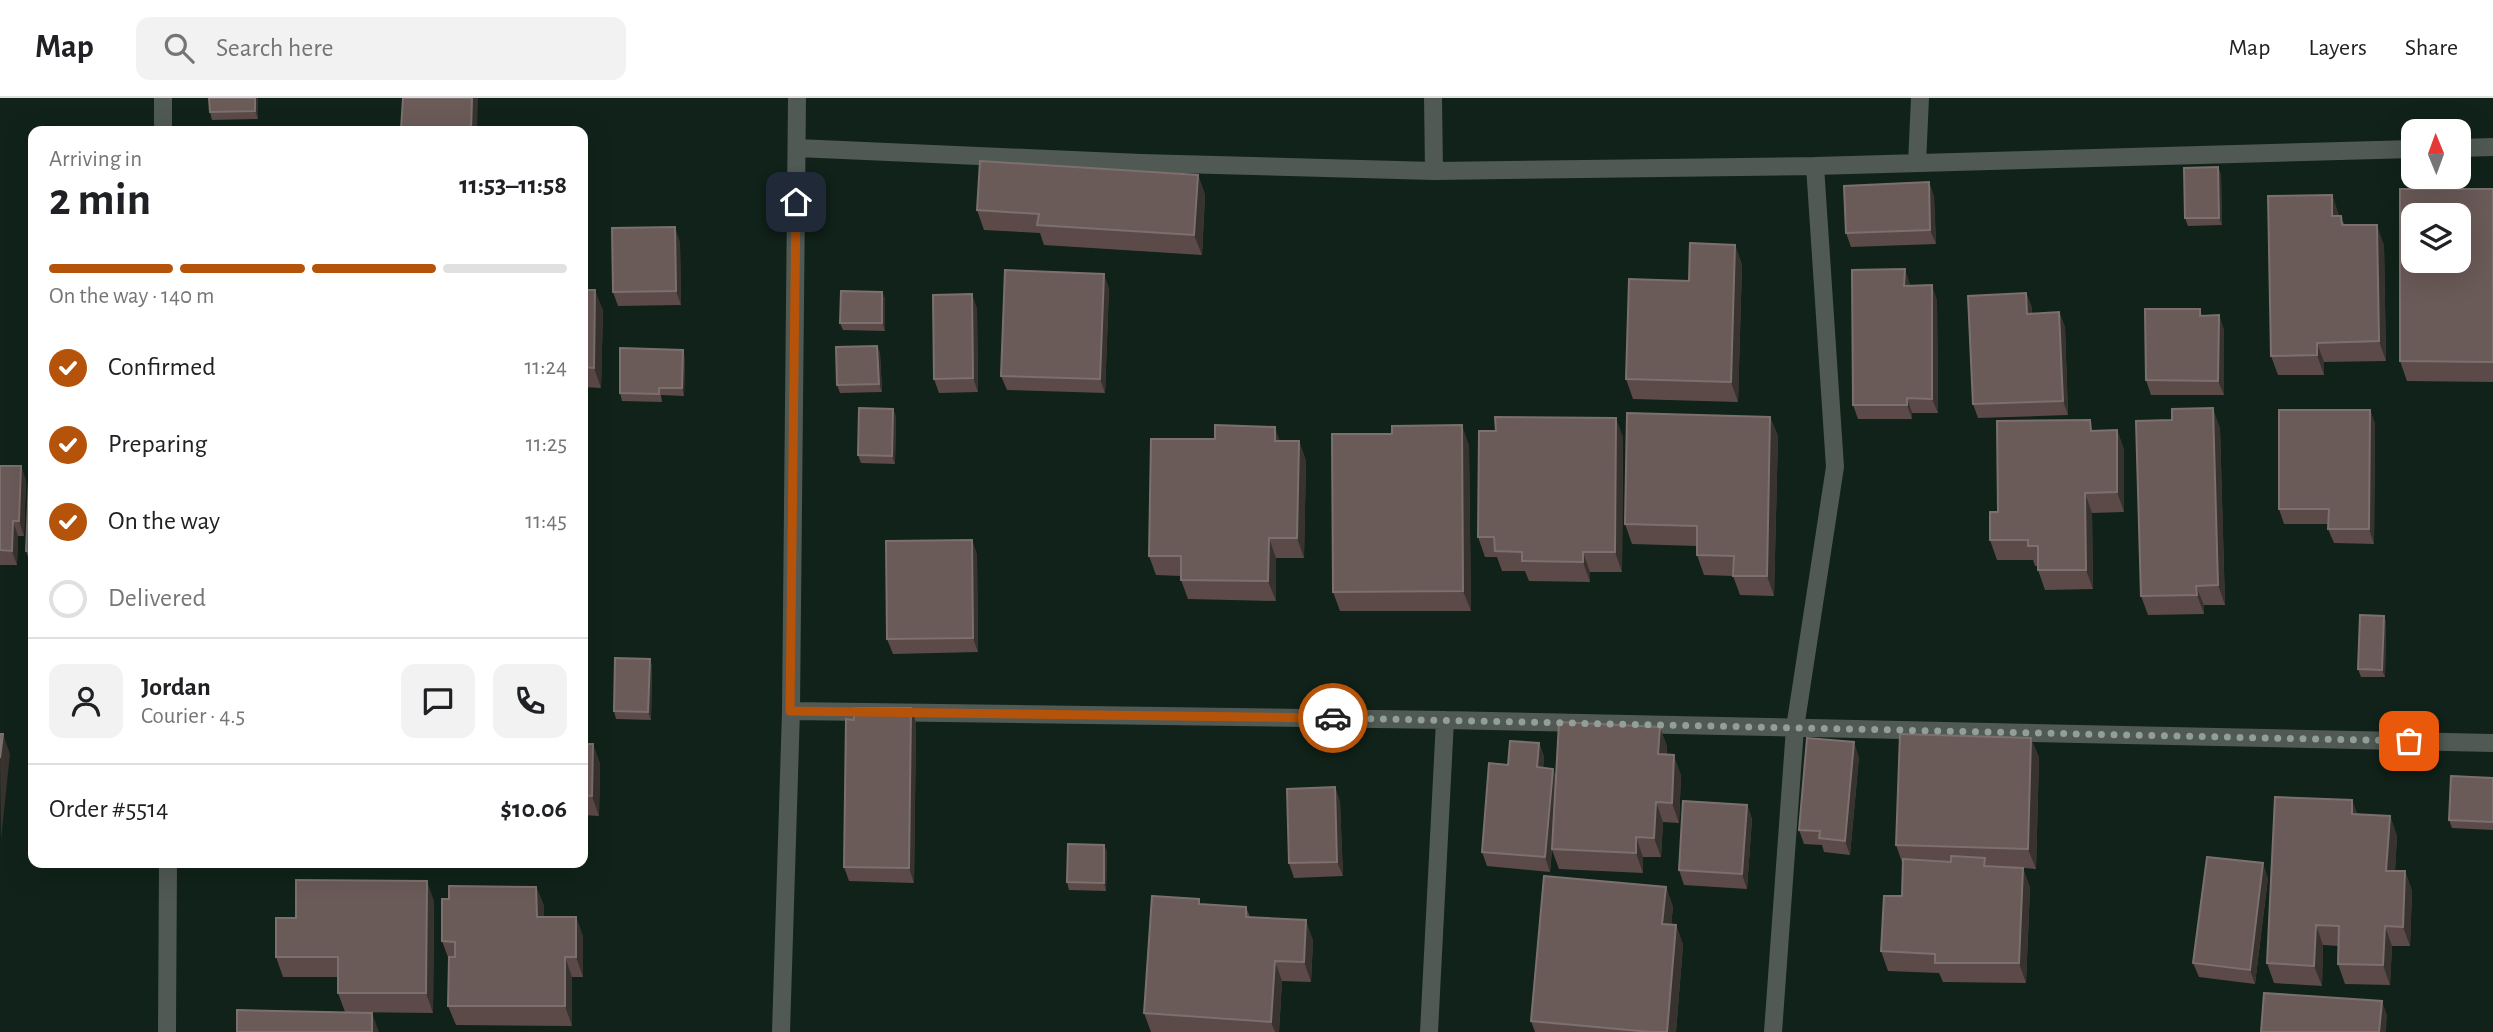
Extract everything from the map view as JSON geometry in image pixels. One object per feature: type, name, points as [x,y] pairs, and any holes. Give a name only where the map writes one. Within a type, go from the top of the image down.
[{"type":"street","points":[[163,98],[163,126]]},
{"type":"street","points":[[781,1032],[790,711],[797,98]]},
{"type":"street","points":[[1433,98],[1434,171]]},
{"type":"street","points":[[1917,163],[1920,98]]},
{"type":"street","points":[[2471,148],[2493,147]]},
{"type":"street","points":[[797,148],[1141,163],[1434,171],[1815,166],[2401,149]]},
{"type":"street","points":[[1773,1032],[1795,728],[1835,467],[1815,166]]},
{"type":"street","points":[[790,711],[1445,720],[2493,743]]},
{"type":"street","points":[[1429,1032],[1445,720]]},
{"type":"street","points":[[167,1032],[168,868]]},
{"type":"building","points":[[209,98],[255,98],[255,111],[210,112]]},
{"type":"building","points":[[403,98],[472,98],[471,126],[401,126]]},
{"type":"building","points":[[980,161],[1198,175],[1194,235],[1037,225],[1039,214],[977,210]]},
{"type":"building","points":[[2218,167],[2219,218],[2185,218],[2184,168]]},
{"type":"building","points":[[1929,182],[1930,230],[1846,233],[1844,186]]},
{"type":"building","points":[[2400,189],[2493,189],[2493,362],[2400,361]]},
{"type":"building","points":[[2332,195],[2332,216],[2341,216],[2342,225],[2377,225],[2379,341],[2317,343],[2317,355],[2271,356],[2268,196]]},
{"type":"building","points":[[675,227],[676,291],[613,292],[612,228]]},
{"type":"building","points":[[1690,243],[1735,245],[1731,382],[1626,379],[1629,279],[1689,281]]},
{"type":"building","points":[[1905,269],[1904,286],[1932,285],[1932,399],[1907,398],[1907,405],[1853,405],[1852,270]]},
{"type":"building","points":[[1005,270],[1104,274],[1100,379],[1001,376]]},
{"type":"building","points":[[588,290],[595,290],[594,368],[588,367]]},
{"type":"building","points":[[841,291],[882,292],[882,323],[840,323]]},
{"type":"building","points":[[2026,293],[2027,314],[2059,312],[2063,401],[1973,404],[1968,296]]},
{"type":"building","points":[[972,294],[973,378],[934,379],[933,295]]},
{"type":"building","points":[[2145,309],[2200,309],[2200,316],[2219,315],[2218,381],[2146,380]]},
{"type":"building","points":[[877,346],[879,384],[837,385],[836,347]]},
{"type":"building","points":[[620,348],[683,350],[682,388],[659,388],[659,394],[620,393]]},
{"type":"building","points":[[859,408],[893,409],[892,456],[858,455]]},
{"type":"building","points":[[2213,408],[2218,585],[2196,586],[2197,595],[2141,596],[2136,421],[2172,420],[2172,409]]},
{"type":"building","points":[[2279,410],[2370,410],[2369,529],[2328,529],[2329,509],[2279,509]]},
{"type":"building","points":[[1627,413],[1770,417],[1767,576],[1733,576],[1734,556],[1697,555],[1697,526],[1625,524]]},
{"type":"building","points":[[1495,417],[1616,418],[1615,552],[1583,552],[1583,562],[1522,561],[1522,552],[1495,551],[1494,537],[1478,537],[1479,431],[1496,431]]},
{"type":"building","points":[[2090,420],[2091,431],[2117,430],[2117,492],[2085,493],[2086,570],[2038,570],[2038,546],[2028,546],[2028,540],[1990,540],[1990,512],[1998,512],[1997,421]]},
{"type":"building","points":[[1215,425],[1275,427],[1275,441],[1299,441],[1297,538],[1269,538],[1268,581],[1181,580],[1181,556],[1149,556],[1151,439],[1215,439]]},
{"type":"building","points":[[1462,425],[1463,591],[1333,592],[1332,434],[1392,434],[1392,426]]},
{"type":"building","points":[[0,466],[21,466],[19,521],[13,521],[12,551],[0,550]]},
{"type":"building","points":[[28,503],[28,551],[26,551]]},
{"type":"building","points":[[972,540],[973,638],[887,639],[886,541]]},
{"type":"building","points":[[2360,615],[2384,616],[2382,670],[2358,669]]},
{"type":"building","points":[[615,658],[650,659],[648,712],[614,711]]},
{"type":"building","points":[[854,708],[911,708],[909,868],[844,867],[846,719],[854,720]]},
{"type":"building","points":[[1559,722],[1660,727],[1658,754],[1674,755],[1672,803],[1656,802],[1654,838],[1636,837],[1636,853],[1552,849]]},
{"type":"building","points":[[0,734],[3,734],[0,758]]},
{"type":"building","points":[[1900,734],[2031,738],[2028,849],[1896,845]]},
{"type":"building","points":[[1807,738],[1854,742],[1845,841],[1819,838],[1820,831],[1799,830]]},
{"type":"building","points":[[1510,741],[1539,743],[1537,767],[1553,769],[1545,857],[1482,852],[1489,763],[1508,765]]},
{"type":"building","points":[[588,744],[593,744],[592,796],[588,796]]},
{"type":"building","points":[[2451,776],[2493,778],[2493,822],[2449,820]]},
{"type":"building","points":[[1335,787],[1337,862],[1289,863],[1287,789]]},
{"type":"building","points":[[2275,797],[2352,800],[2352,814],[2390,816],[2386,871],[2405,871],[2403,927],[2385,926],[2383,965],[2338,964],[2339,926],[2316,925],[2314,966],[2267,963]]},
{"type":"building","points":[[1683,801],[1747,805],[1742,874],[1679,870]]},
{"type":"building","points":[[1068,844],[1104,845],[1104,883],[1067,882]]},
{"type":"building","points":[[1951,856],[1985,858],[1984,866],[2023,868],[2019,963],[1935,963],[1935,954],[1881,951],[1884,896],[1902,896],[1903,859],[1951,862]]},
{"type":"building","points":[[2207,857],[2263,863],[2250,970],[2193,963]]},
{"type":"building","points":[[1544,876],[1666,887],[1662,924],[1676,925],[1667,1032],[1531,1021]]},
{"type":"building","points":[[296,880],[427,881],[426,993],[338,993],[338,957],[276,957],[276,918],[296,918]]},
{"type":"building","points":[[449,886],[536,887],[537,917],[576,917],[576,957],[565,957],[565,1006],[448,1006],[449,957],[455,957],[455,942],[442,941],[442,899],[449,899]]},
{"type":"building","points":[[1152,896],[1199,899],[1199,904],[1246,907],[1246,917],[1306,920],[1304,962],[1275,961],[1271,1022],[1144,1013]]},
{"type":"building","points":[[2264,993],[2382,1001],[2379,1032],[2261,1032]]},
{"type":"building","points":[[237,1010],[372,1013],[372,1032],[237,1032]]},
{"type":"way so far","points":[[1333,718],[2409,741]]},
{"type":"route","points":[[796,202],[790,711],[1333,718]]}]
